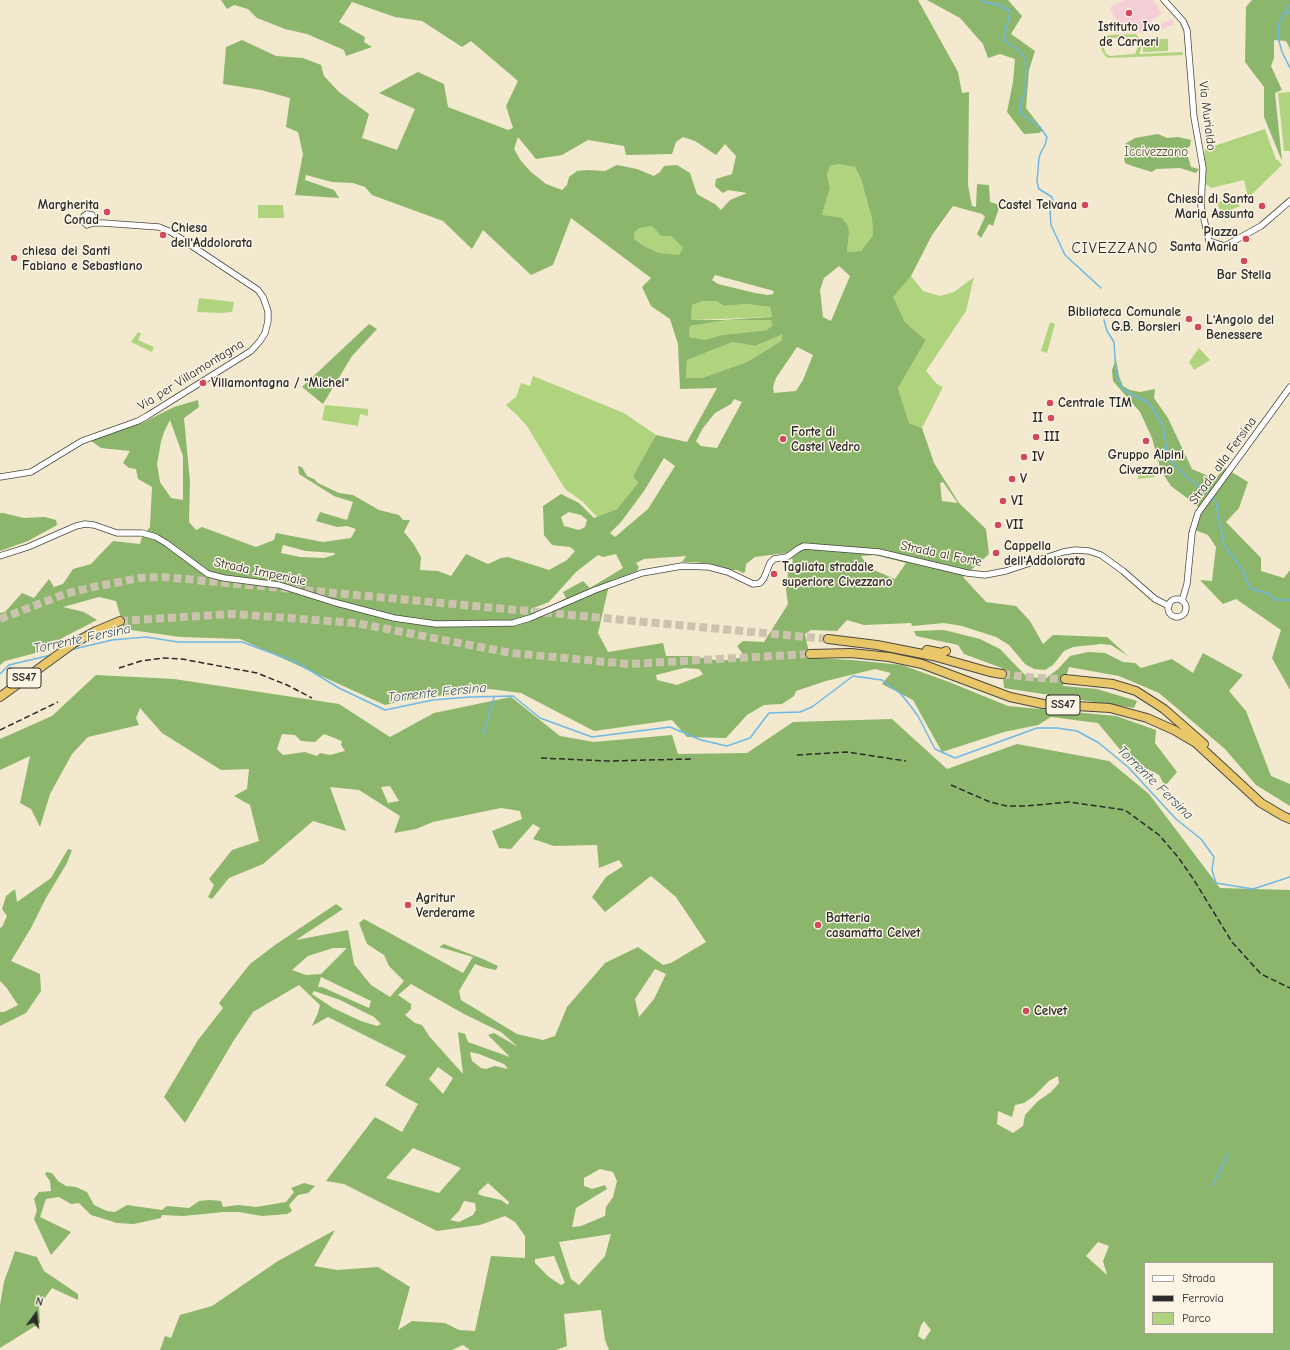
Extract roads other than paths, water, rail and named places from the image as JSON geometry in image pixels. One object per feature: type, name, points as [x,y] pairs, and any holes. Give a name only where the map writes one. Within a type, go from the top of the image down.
[{"type":"highway","name":"SS47","points":[[0,697],[74,643],[101,628],[120,621]]},
{"type":"highway","points":[[828,639],[877,645],[912,647],[942,653],[946,651]]},
{"type":"highway","points":[[877,645],[933,656],[1002,674]]},
{"type":"highway","name":"SS47","points":[[810,654],[851,653],[889,657],[922,664],[994,692],[1021,700],[1044,704],[1110,708],[1147,718],[1174,730],[1196,743],[1255,798],[1273,811],[1290,819]]},
{"type":"highway","name":"SS47","points":[[1064,679],[1113,684],[1136,691],[1156,702],[1181,723],[1252,790],[1274,806],[1290,813]]},
{"type":"street","name":"Via Murialdo","points":[[1164,0],[1183,21],[1187,30],[1194,116],[1203,168],[1201,206],[1209,241],[1225,246],[1261,226],[1290,201]]},
{"type":"street","name":"Via per Villamontagna","points":[[0,477],[31,472],[82,441],[147,416],[251,351],[265,333],[268,321],[268,311],[263,297],[258,290],[171,232],[159,227],[93,223]]},
{"type":"street","name":"Strada alla Fersina","points":[[1182,601],[1188,584],[1192,533],[1195,518],[1204,503],[1290,387]]},
{"type":"street","name":"Strada Imperiale","points":[[0,556],[28,547],[76,526],[85,524],[94,525],[117,533],[142,533],[156,537],[208,574],[224,578],[279,585],[333,602],[394,618],[436,624],[513,623],[530,618],[595,590],[642,573],[682,566],[709,567],[728,572],[753,584]]},
{"type":"street","name":"Strada al Forte","points":[[753,584],[760,583],[764,578],[770,563],[774,559],[787,557],[804,546],[879,552],[968,573],[985,575],[1006,572],[1063,552],[1075,550],[1089,551],[1112,562],[1155,599],[1169,606]]},
{"type":"street","points":[[1176,599],[1182,601],[1185,605],[1185,609],[1183,614],[1179,616],[1171,614],[1168,609],[1169,606],[1170,602],[1176,599]]},
{"type":"waterway","points":[[981,0],[983,2],[999,5],[1010,11],[1004,40],[1021,52],[1026,61],[1025,93],[1021,100],[1020,113],[1040,127],[1047,137],[1039,158],[1037,182],[1039,189],[1052,197],[1053,202],[1050,212],[1051,225],[1065,255],[1101,288]]},
{"type":"waterway","points":[[1290,6],[1288,6],[1279,23],[1278,37],[1282,52],[1290,68]]},
{"type":"waterway","points":[[1284,14],[1290,12]]},
{"type":"waterway","points":[[1104,320],[1107,331],[1114,342],[1116,373],[1122,389],[1149,403],[1163,425],[1168,458],[1189,479],[1215,499],[1224,545],[1243,571],[1250,588],[1269,594],[1275,600],[1290,600]]},
{"type":"waterway","name":"Torrente Fersina","points":[[70,650],[112,640],[146,637],[178,642],[242,642],[296,662],[339,688],[385,710],[433,700],[513,696],[540,718],[592,737],[670,727],[701,740],[727,746],[750,738],[769,713],[800,712],[812,707],[853,676],[882,680],[901,694],[909,704],[918,716],[935,749],[955,758],[1037,728],[1057,728],[1077,731],[1099,743],[1128,767],[1176,819],[1201,839],[1214,857],[1212,870],[1216,883],[1253,889],[1290,877]]},
{"type":"waterway","name":"Torrente Fersina","points":[[0,674],[9,665],[51,655]]},
{"type":"waterway","points":[[484,733],[494,697]]},
{"type":"waterway","points":[[1212,1186],[1228,1154]]},
{"type":"tunnel","points":[[0,619],[65,594],[140,578],[163,577],[828,639]]},
{"type":"tunnel","points":[[120,621],[233,614],[356,623],[511,653],[629,664],[810,654]]},
{"type":"tunnel","points":[[1002,674],[1036,678],[1065,679]]},
{"type":"railway","points":[[119,668],[141,661],[163,658],[182,659],[257,673],[287,685],[312,698]]},
{"type":"railway","points":[[0,730],[58,702]]},
{"type":"railway","points":[[797,755],[847,752],[906,761]]},
{"type":"railway","points":[[541,758],[608,761],[691,759]]},
{"type":"railway","points":[[951,785],[990,802],[1007,806],[1026,806],[1069,802],[1125,810],[1159,835],[1178,857],[1232,942],[1261,974],[1290,988]]},
{"type":"place","name":"Istituto Ivo de Carneri","points":[[1129,13]]},
{"type":"place","name":"Castel Telvana","points":[[1085,205]]},
{"type":"place","name":"Chiesa di Santa Maria Assunta","points":[[1262,206]]},
{"type":"place","name":"Margherita Conad","points":[[107,212]]},
{"type":"place","name":"Chiesa dell'Addolorata","points":[[163,235]]},
{"type":"place","name":"Piazza Santa Maria","points":[[1246,239]]},
{"type":"place","name":"chiesa dei Santi Fabiano e Sebastiano","points":[[14,258]]},
{"type":"place","name":"Bar Stella","points":[[1244,261]]},
{"type":"place","name":"Biblioteca Comunale G.B. Borsieri","points":[[1189,319]]},
{"type":"place","name":"L'Angolo del Benessere","points":[[1198,327]]},
{"type":"place","name":"Villamontagna / \"Michei\"","points":[[203,383]]},
{"type":"place","name":"Centrale TIM","points":[[1050,403]]},
{"type":"place","name":"II","points":[[1051,418]]},
{"type":"place","name":"III","points":[[1036,437]]},
{"type":"place","name":"Forte di Castel Vedro","points":[[783,439]]},
{"type":"place","name":"Gruppo Alpini Civezzano","points":[[1146,441]]},
{"type":"place","name":"IV","points":[[1024,457]]},
{"type":"place","name":"V","points":[[1012,479]]},
{"type":"place","name":"VI","points":[[1003,501]]},
{"type":"place","name":"VII","points":[[998,525]]},
{"type":"place","name":"Cappella dell'Addolorata","points":[[996,553]]},
{"type":"place","name":"Tagliata stradale superiore Civezzano","points":[[774,574]]},
{"type":"place","name":"Agritur Verderame","points":[[408,905]]},
{"type":"place","name":"Batteria casamatta Celvet","points":[[818,925]]},
{"type":"place","name":"Celvet","points":[[1026,1011]]},
{"type":"district","name":"CIVEZZANO","points":[[1115,249]]},
{"type":"park label","name":"Iccivezzano","points":[[1156,152]]}]
